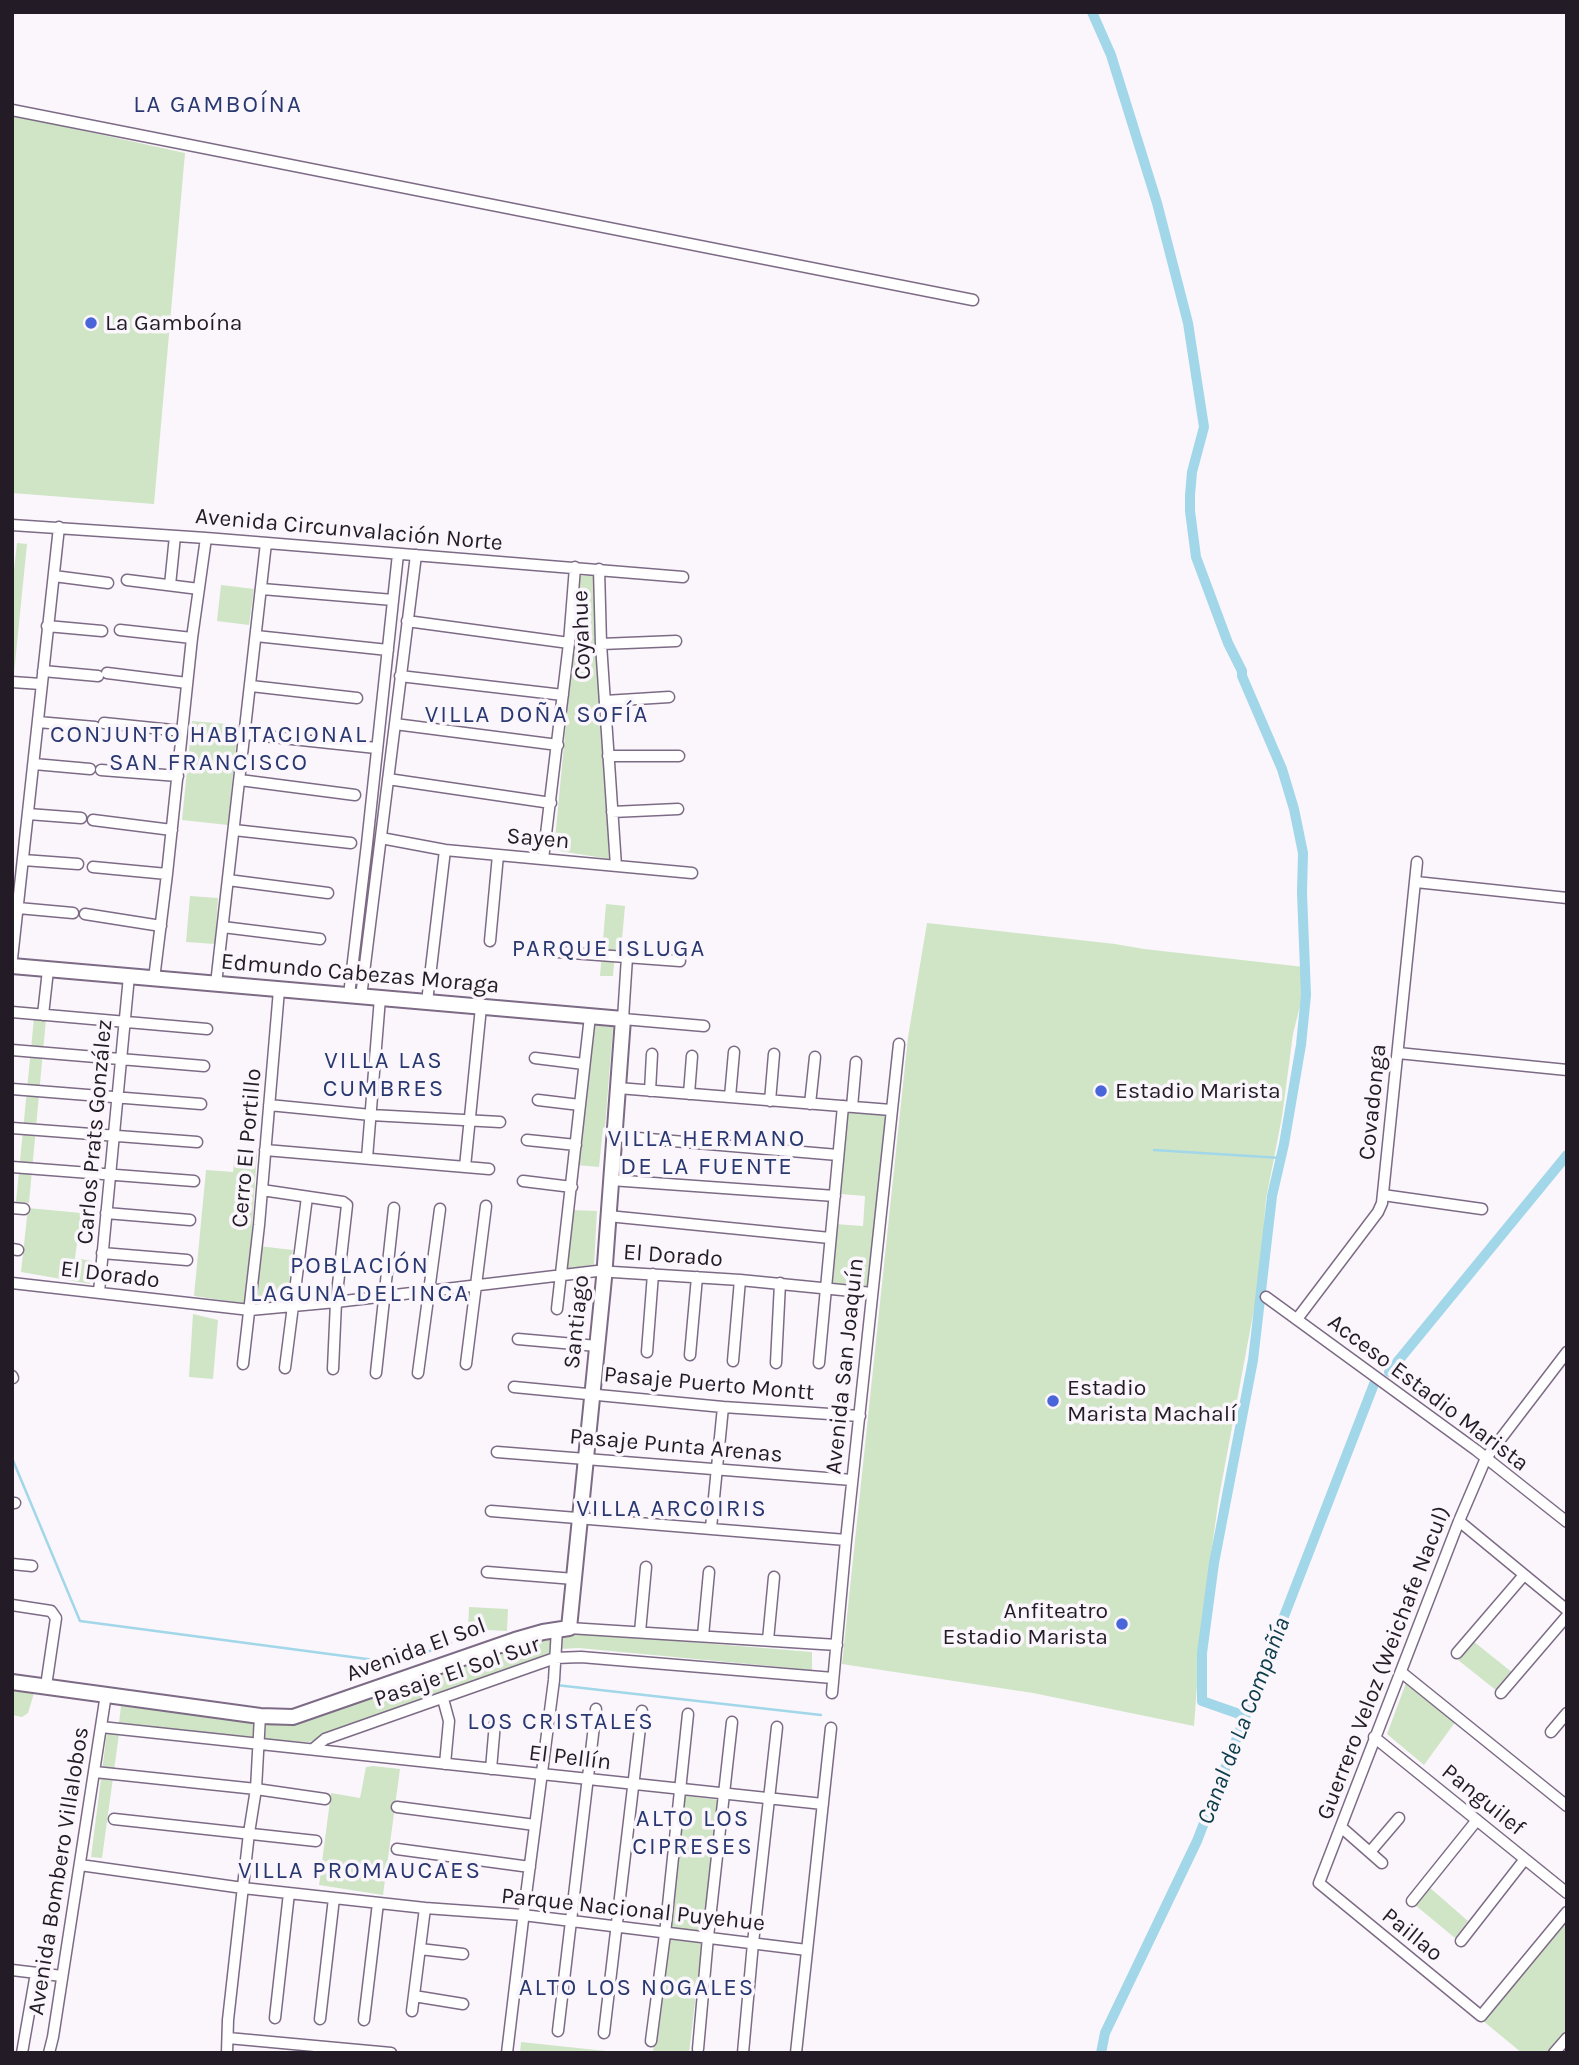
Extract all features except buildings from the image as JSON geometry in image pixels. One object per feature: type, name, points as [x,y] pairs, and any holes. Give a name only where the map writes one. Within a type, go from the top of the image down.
[{"type":"street","points":[[12,110],[973,300]]},
{"type":"street","name":"Avenida Circunvalación Norte","points":[[12,525],[683,576]]},
{"type":"street","points":[[12,959],[60,527]]},
{"type":"street","points":[[170,585],[176,536]]},
{"type":"street","points":[[154,979],[181,731],[206,538]]},
{"type":"street","points":[[216,984],[267,543]]},
{"type":"street","points":[[355,996],[376,748],[398,554]]},
{"type":"street","points":[[355,996],[381,838],[416,555]]},
{"type":"street","points":[[543,859],[558,745],[575,567]]},
{"type":"street","name":"Coyahue","points":[[599,569],[601,644],[616,866]]},
{"type":"street","points":[[54,576],[108,583]]},
{"type":"street","points":[[127,580],[199,589]]},
{"type":"street","points":[[262,589],[393,600]]},
{"type":"street","points":[[407,621],[569,643]]},
{"type":"street","points":[[47,626],[102,631]]},
{"type":"street","points":[[120,630],[192,638]]},
{"type":"street","points":[[256,636],[388,650]]},
{"type":"street","points":[[601,644],[676,640]]},
{"type":"street","points":[[43,671],[187,683]]},
{"type":"street","points":[[400,676],[563,695]]},
{"type":"street","points":[[12,682],[41,684]]},
{"type":"street","points":[[250,686],[357,698]]},
{"type":"street","points":[[605,701],[669,697]]},
{"type":"street","points":[[38,722],[181,731]]},
{"type":"street","points":[[395,724],[558,745]]},
{"type":"street","points":[[245,734],[376,748]]},
{"type":"street","points":[[608,755],[679,756]]},
{"type":"street","points":[[34,764],[90,769]]},
{"type":"street","points":[[101,770],[178,776]]},
{"type":"street","points":[[388,779],[551,803]]},
{"type":"street","points":[[240,780],[355,795]]},
{"type":"street","points":[[612,812],[678,808]]},
{"type":"street","points":[[28,814],[81,818]]},
{"type":"street","points":[[93,820],[172,830]]},
{"type":"street","points":[[234,830],[351,843]]},
{"type":"street","points":[[12,835],[24,836]]},
{"type":"street","name":"Sayen","points":[[381,838],[445,850],[692,873]]},
{"type":"street","points":[[427,1002],[445,850]]},
{"type":"street","points":[[490,941],[498,855]]},
{"type":"street","points":[[23,860],[78,864]]},
{"type":"street","name":"Covadonga","points":[[1297,1319],[1378,1212],[1383,1195],[1418,862]]},
{"type":"street","points":[[93,867],[167,874]]},
{"type":"street","points":[[228,880],[328,894]]},
{"type":"street","points":[[1416,882],[1567,898]]},
{"type":"street","points":[[18,908],[73,913]]},
{"type":"street","points":[[85,914],[161,926]]},
{"type":"street","points":[[223,927],[320,939]]},
{"type":"street","points":[[558,952],[680,961]]},
{"type":"street","points":[[623,1019],[627,957]]},
{"type":"street","name":"Edmundo Cabezas Moraga","points":[[12,966],[704,1027]]},
{"type":"street","points":[[43,1015],[48,970]]},
{"type":"street","name":"Carlos Prats González","points":[[99,1292],[129,976]]},
{"type":"street","name":"Cerro El Portillo","points":[[243,1364],[262,1190],[279,990]]},
{"type":"street","points":[[367,1158],[380,998]]},
{"type":"street","points":[[465,1167],[481,1007]]},
{"type":"street","points":[[12,1012],[207,1029]]},
{"type":"street","points":[[558,1309],[590,1016]]},
{"type":"street","name":"Santiago","points":[[563,1628],[573,1579],[586,1458],[604,1272],[623,1019]]},
{"type":"street","name":"Avenida San Joaquín","points":[[831,1693],[899,1044]]},
{"type":"street","points":[[12,1050],[204,1066]]},
{"type":"street","points":[[730,1097],[734,1052]]},
{"type":"street","points":[[1398,1053],[1567,1070]]},
{"type":"street","points":[[649,1091],[652,1054]]},
{"type":"street","points":[[770,1101],[774,1054]]},
{"type":"street","points":[[689,1094],[692,1056]]},
{"type":"street","points":[[810,1104],[815,1057]]},
{"type":"street","points":[[535,1058],[584,1064]]},
{"type":"street","points":[[819,1363],[838,1155],[856,1062]]},
{"type":"street","points":[[618,1088],[891,1110]]},
{"type":"street","points":[[12,1089],[201,1104]]},
{"type":"street","points":[[538,1100],[580,1105]]},
{"type":"street","points":[[269,1105],[371,1115],[500,1122]]},
{"type":"street","points":[[12,1128],[197,1142]]},
{"type":"street","points":[[614,1136],[838,1155]]},
{"type":"street","points":[[527,1140],[576,1145]]},
{"type":"street","points":[[265,1150],[489,1169]]},
{"type":"street","points":[[12,1167],[194,1181]]},
{"type":"street","points":[[611,1180],[835,1196]]},
{"type":"street","points":[[523,1181],[572,1187]]},
{"type":"street","points":[[262,1190],[343,1202],[347,1205],[336,1302],[333,1369]]},
{"type":"street","points":[[1383,1195],[1482,1209]]},
{"type":"street","points":[[285,1368],[307,1197]]},
{"type":"street","points":[[466,1364],[486,1206]]},
{"type":"street","points":[[12,1208],[24,1209]]},
{"type":"street","points":[[376,1373],[394,1208]]},
{"type":"street","points":[[418,1373],[440,1209]]},
{"type":"street","points":[[106,1213],[190,1220]]},
{"type":"street","points":[[608,1216],[830,1238]]},
{"type":"street","points":[[102,1253],[187,1260]]},
{"type":"street","name":"El Dorado","points":[[12,1283],[250,1310],[561,1274],[604,1272],[780,1283],[872,1293]]},
{"type":"street","points":[[647,1352],[653,1274]]},
{"type":"street","points":[[690,1355],[697,1277]]},
{"type":"street","points":[[733,1360],[740,1280]]},
{"type":"street","points":[[776,1363],[780,1283]]},
{"type":"street","name":"Acceso Estadio Marista","points":[[1266,1297],[1486,1458],[1567,1522]]},
{"type":"street","points":[[518,1339],[597,1346]]},
{"type":"street","name":"Guerrero Veloz (Weichafe Nacul)","points":[[1319,1883],[1374,1737],[1486,1458],[1567,1352]]},
{"type":"street","name":"Pasaje Puerto Montt","points":[[514,1387],[723,1407],[860,1416]]},
{"type":"street","points":[[710,1528],[723,1407]]},
{"type":"street","name":"Pasaje Punta Arenas","points":[[497,1452],[852,1480]]},
{"type":"street","points":[[491,1511],[845,1540]]},
{"type":"street","points":[[1459,1521],[1567,1613],[1501,1693]]},
{"type":"street","points":[[12,1564],[32,1566]]},
{"type":"street","points":[[639,1632],[646,1567]]},
{"type":"street","points":[[487,1572],[573,1579]]},
{"type":"street","points":[[703,1636],[709,1572]]},
{"type":"street","points":[[1457,1653],[1524,1574]]},
{"type":"street","points":[[768,1640],[774,1577]]},
{"type":"street","points":[[12,1605],[51,1611],[56,1618],[46,1686]]},
{"type":"street","points":[[507,2053],[555,1658],[563,1628]]},
{"type":"street","name":"Avenida El Sol","points":[[12,1682],[260,1716],[285,1717],[303,1714],[500,1644],[563,1628],[837,1645]]},
{"type":"street","name":"Pasaje El Sol Sur","points":[[313,1749],[324,1739],[555,1658],[580,1657],[833,1678]]},
{"type":"street","points":[[1401,1672],[1567,1807]]},
{"type":"street","name":"Avenida Bombero Villalobos","points":[[49,2053],[106,1694]]},
{"type":"street","points":[[443,1699],[449,1721],[445,1764]]},
{"type":"street","points":[[558,2031],[596,1709]]},
{"type":"street","points":[[604,2033],[642,1710]]},
{"type":"street","points":[[1551,1732],[1567,1713]]},
{"type":"street","points":[[651,2040],[688,1714]]},
{"type":"street","points":[[227,2053],[228,2020],[256,1789],[260,1716]]},
{"type":"street","points":[[698,2049],[732,1722]]},
{"type":"street","points":[[491,1769],[495,1723]]},
{"type":"street","points":[[101,1727],[313,1749]]},
{"type":"street","points":[[743,2053],[777,1727]]},
{"type":"street","points":[[796,2053],[831,1728]]},
{"type":"street","name":"Panguilef","points":[[1374,1737],[1567,1893]]},
{"type":"street","name":"El Pellín","points":[[313,1749],[823,1804]]},
{"type":"street","points":[[95,1772],[325,1799]]},
{"type":"street","points":[[397,1807],[535,1825]]},
{"type":"street","points":[[1370,1852],[1399,1818]]},
{"type":"street","points":[[114,1819],[316,1841]]},
{"type":"street","points":[[1412,1901],[1477,1820]]},
{"type":"street","points":[[1340,1827],[1382,1863]]},
{"type":"street","points":[[397,1849],[530,1867]]},
{"type":"street","points":[[1461,1941],[1525,1859]]},
{"type":"street","name":"Parque Nacional Puyehue","points":[[80,1865],[243,1888],[425,1908],[523,1915],[807,1950]]},
{"type":"street","name":"Paillao","points":[[1319,1883],[1481,2016],[1567,1912]]},
{"type":"street","points":[[275,2018],[289,1893]]},
{"type":"street","points":[[320,2019],[334,1898]]},
{"type":"street","points":[[365,2020],[378,1903]]},
{"type":"street","points":[[412,2011],[425,1908]]},
{"type":"street","points":[[420,1949],[463,1954]]},
{"type":"street","points":[[12,1970],[62,1976]]},
{"type":"street","points":[[22,2053],[36,1973]]},
{"type":"street","points":[[414,1996],[463,2004]]},
{"type":"street","points":[[228,2038],[391,2053]]},
{"type":"street","points":[[1554,2053],[1567,2038]]},
{"type":"green space","name":"La Gamboína","points":[[12,115],[185,153],[154,504],[12,493]]},
{"type":"green space","points":[[17,543],[27,544],[12,693],[12,588]]},
{"type":"green space","points":[[594,575],[609,859],[554,850],[580,576]]},
{"type":"green space","points":[[221,585],[254,589],[249,625],[217,621]]},
{"type":"green space","points":[[192,721],[238,725],[228,825],[182,820]]},
{"type":"green space","points":[[190,896],[218,898],[215,944],[186,942]]},
{"type":"green space","points":[[606,904],[625,906],[621,950],[615,950],[613,976],[600,976]]},
{"type":"green space","name":"Estadio Marista Machalí","points":[[927,923],[1304,967],[1303,994],[1293,1034],[1282,1117],[1266,1199],[1263,1278],[1255,1304],[1219,1497],[1202,1618],[1194,1726],[1033,1693],[842,1664],[908,1037]]},
{"type":"green space","points":[[34,1018],[46,1019],[29,1203],[16,1202]]},
{"type":"green space","points":[[588,1025],[613,1027],[599,1167],[575,1165]]},
{"type":"green space","points":[[846,1111],[889,1114],[869,1289],[830,1285],[835,1224],[863,1226],[865,1196],[841,1194]]},
{"type":"green space","points":[[235,1151],[257,1152],[247,1304],[194,1296],[206,1170],[233,1172]]},
{"type":"green space","points":[[28,1208],[81,1213],[75,1258],[92,1261],[90,1284],[21,1272]]},
{"type":"green space","points":[[569,1210],[597,1211],[594,1265],[562,1269]]},
{"type":"green space","points":[[258,1246],[293,1250],[287,1299],[253,1303]]},
{"type":"green space","points":[[193,1314],[218,1320],[213,1379],[189,1377]]},
{"type":"green space","points":[[469,1607],[508,1609],[507,1631],[468,1629]]},
{"type":"green space","points":[[580,1633],[812,1652],[812,1670],[579,1648],[559,1649],[560,1634]]},
{"type":"green space","points":[[551,1636],[549,1654],[309,1742],[264,1741],[267,1721],[303,1722]]},
{"type":"green space","points":[[1473,1641],[1513,1673],[1497,1691],[1458,1660]]},
{"type":"green space","points":[[1409,1681],[1456,1721],[1424,1765],[1387,1734]]},
{"type":"green space","points":[[12,1690],[34,1693],[28,1713],[22,1717],[12,1715]]},
{"type":"green space","points":[[121,1706],[254,1722],[252,1739],[119,1723]]},
{"type":"green space","points":[[107,1732],[119,1734],[102,1858],[91,1857]]},
{"type":"green space","points":[[366,1767],[400,1769],[383,1895],[319,1885],[331,1793],[360,1798]]},
{"type":"green space","points":[[679,1795],[719,1800],[689,2053],[653,2053]]},
{"type":"green space","points":[[1429,1887],[1468,1921],[1455,1938],[1415,1905]]},
{"type":"green space","points":[[1567,1917],[1567,2034],[1552,2053],[1522,2053],[1482,2020]]},
{"type":"green space","points":[[521,2042],[625,2053],[520,2053]]},
{"type":"waterway","points":[[1092,12],[1111,55],[1157,203],[1188,323],[1204,427],[1192,472],[1190,495],[1196,557],[1228,643],[1282,769],[1303,853],[1306,995],[1301,1045],[1272,1196],[1253,1360],[1214,1563],[1202,1653],[1202,1701],[1245,1716]]},
{"type":"waterway","points":[[1154,1150],[1281,1158]]},
{"type":"waterway","name":"Canal de La Compañía","points":[[1389,1372],[1567,1155]]},
{"type":"waterway","name":"Canal de La Compañía","points":[[1101,2053],[1105,2033],[1197,1841],[1374,1384]]},
{"type":"waterway","points":[[12,1458],[80,1621],[397,1663],[451,1643]]},
{"type":"waterway","points":[[556,1685],[821,1715]]},
{"type":"place","name":"La Gamboína","points":[[91,323]]},
{"type":"place","name":"Estadio Marista","points":[[1101,1091]]},
{"type":"place","name":"Estadio Marista Machalí","points":[[1053,1401]]},
{"type":"place","name":"Anfiteatro Estadio Marista","points":[[1122,1624]]},
{"type":"district","name":"LA GAMBOÍNA","points":[[218,105]]},
{"type":"district","name":"VILLA DOÑA SOFÍA","points":[[537,715]]},
{"type":"district","name":"CONJUNTO HABITACIONAL SAN FRANCISCO","points":[[209,749]]},
{"type":"district","name":"PARQUE ISLUGA","points":[[609,949]]},
{"type":"district","name":"VILLA LAS CUMBRES","points":[[384,1075]]},
{"type":"district","name":"VILLA HERMANO DE LA FUENTE","points":[[707,1153]]},
{"type":"district","name":"POBLACIÓN LAGUNA DEL INCA","points":[[360,1280]]},
{"type":"district","name":"VILLA ARCOIRIS","points":[[672,1509]]},
{"type":"district","name":"LOS CRISTALES","points":[[561,1722]]},
{"type":"district","name":"ALTO LOS CIPRESES","points":[[693,1833]]},
{"type":"district","name":"VILLA PROMAUCAES","points":[[360,1871]]},
{"type":"district","name":"ALTO LOS NOGALES","points":[[637,1988]]}]
